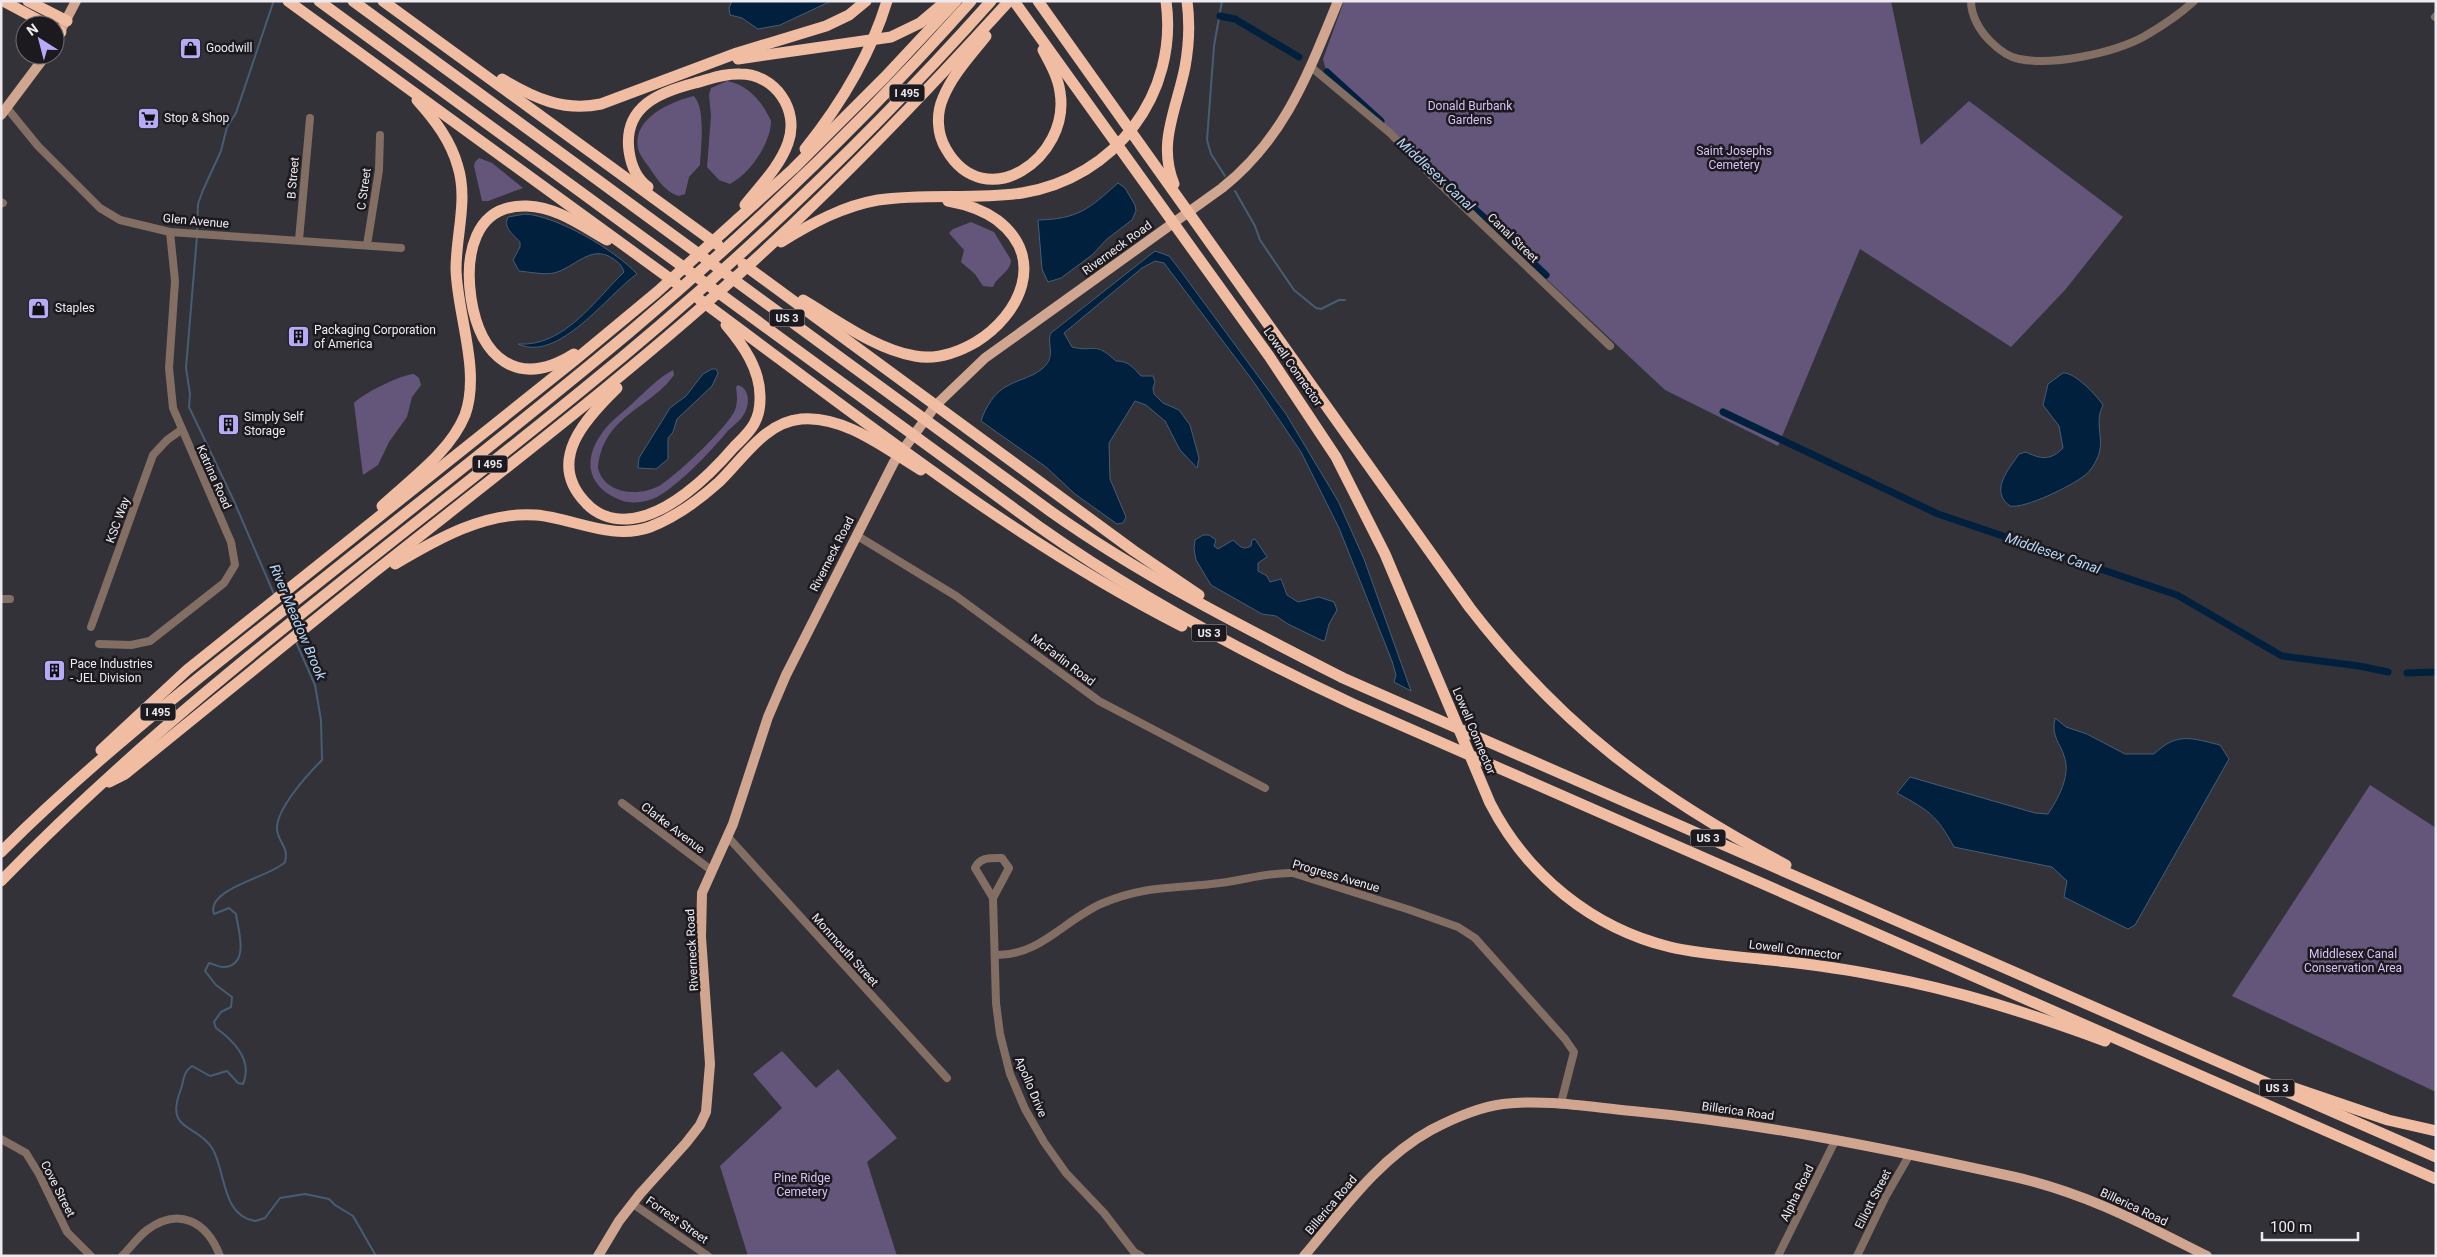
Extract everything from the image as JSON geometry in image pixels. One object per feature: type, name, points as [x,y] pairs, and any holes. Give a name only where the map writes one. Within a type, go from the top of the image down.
[{"type":"highway","points":[[3,1],[29,15]]},
{"type":"highway","points":[[28,1],[67,21]]},
{"type":"highway","points":[[288,1],[922,463],[1007,522]]},
{"type":"highway","name":"US 3","points":[[320,1],[1057,539],[1186,620],[1268,664],[1353,704],[2436,1178]]},
{"type":"highway","name":"US 3","points":[[353,1],[1050,511],[1110,551],[1232,621],[1343,678],[2436,1157]]},
{"type":"highway","points":[[383,1],[1232,621]]},
{"type":"highway","points":[[435,39],[526,93],[548,103],[564,106],[586,106],[602,104],[684,72],[834,23],[849,15],[866,1]]},
{"type":"highway","points":[[757,202],[788,170],[849,89],[865,58],[887,1]]},
{"type":"highway","points":[[684,72],[768,54],[891,37],[920,23],[946,1]]},
{"type":"highway","points":[[46,809],[134,718],[188,670],[657,292],[757,202],[850,113],[956,1]]},
{"type":"highway","name":"I 495","points":[[1,852],[115,747],[559,390],[668,299],[737,238],[854,126],[971,1]]},
{"type":"highway","name":"I 495","points":[[1,881],[96,788],[201,694],[571,400],[749,247],[885,115],[991,1]]},
{"type":"highway","points":[[711,309],[741,344],[754,368],[760,398],[754,424],[715,468],[670,503],[638,518],[624,520],[605,516],[588,505],[572,482],[569,461],[575,439],[583,424],[598,407],[691,317],[761,254],[898,121],[1009,1]]},
{"type":"highway","points":[[1014,1],[951,83],[941,104],[939,125],[944,146],[956,163],[978,176],[997,179],[1025,170],[1042,155],[1057,129],[1061,102],[1057,81],[1048,59],[1023,13]]},
{"type":"highway","name":"Lowell Connector","points":[[1014,1],[1287,382],[1336,457],[1375,534],[1481,784],[1507,833],[1537,871],[1579,907],[1629,934],[1655,943],[1687,950],[1820,966],[1936,987],[2030,1014],[2206,1078]]},
{"type":"highway","points":[[1038,1],[1470,608],[1546,697],[1609,754],[1672,800],[1734,837],[1865,907]]},
{"type":"highway","points":[[761,254],[808,226],[840,210],[878,200],[1029,192],[1068,179],[1098,160],[1135,124],[1156,90],[1167,50],[1166,1]]},
{"type":"highway","points":[[1183,204],[1169,171],[1166,144],[1169,122],[1186,59],[1189,31],[1187,1]]},
{"type":"highway","points":[[317,566],[444,447],[462,422],[470,394],[470,373],[456,270],[462,200],[458,167],[450,144],[434,119],[385,70]]},
{"type":"highway","points":[[666,207],[654,192],[644,184],[632,164],[629,137],[638,113],[652,98],[670,90],[732,74],[744,74],[760,78],[774,87],[785,102],[790,118],[790,138],[780,159],[725,230]]},
{"type":"highway","points":[[754,272],[891,349],[924,357],[946,355],[960,350],[995,328],[1013,309],[1022,288],[1022,259],[1009,232],[991,216],[956,202],[922,197]]},
{"type":"highway","points":[[625,319],[578,352],[553,365],[531,369],[506,362],[487,346],[475,321],[469,272],[470,254],[476,235],[498,213],[519,207],[534,207],[570,219],[664,274]]},
{"type":"highway","points":[[96,788],[125,774],[521,457],[691,317]]},
{"type":"highway","points":[[373,574],[456,532],[502,516],[537,515],[618,532],[648,528],[676,514],[704,495],[770,431],[788,422],[801,419],[830,422],[856,432],[1151,610],[1214,641],[1268,664]]},
{"type":"highway","points":[[2206,1057],[2388,1120],[2436,1131]]},
{"type":"main road","points":[[65,24],[76,1]]},
{"type":"main road","name":"Riverneck Road","points":[[598,1256],[633,1204],[686,1143],[700,1125],[706,1112],[710,1064],[701,937],[702,893],[727,836],[768,717],[780,688],[888,471],[917,428],[949,391],[991,354],[1242,172],[1279,128],[1311,67],[1338,1]]},
{"type":"main road","points":[[4,111],[38,65]]},
{"type":"main road","name":"Billerica Road","points":[[1304,1256],[1363,1185],[1401,1150],[1430,1130],[1465,1115],[1502,1104],[1560,1103],[1697,1117],[1767,1127],[1910,1154],[2052,1186],[2106,1206],[2207,1256]]},
{"type":"street","points":[[1970,1],[1981,33],[2000,50],[2017,59],[2042,61],[2112,49],[2143,37],[2178,15],[2194,1]]},
{"type":"street","name":"Canal Street","points":[[1311,67],[1390,133],[1610,346]]},
{"type":"street","name":"Glen Avenue","points":[[4,111],[103,211],[120,220],[170,232],[401,248]]},
{"type":"street","name":"B Street","points":[[299,240],[310,118]]},
{"type":"street","name":"C Street","points":[[367,245],[379,170],[380,135]]},
{"type":"street","name":"Katrina Road","points":[[99,644],[131,646],[150,641],[224,583],[234,568],[235,559],[231,542],[173,408],[169,361],[175,280],[170,232]]},
{"type":"street","name":"KSC Way","points":[[91,627],[153,456],[167,440],[181,430]]},
{"type":"street","name":"McFarlin Road","points":[[856,536],[956,596],[1099,701],[1265,788]]},
{"type":"street","points":[[1,599],[10,599]]},
{"type":"street","name":"Clarke Avenue","points":[[622,803],[711,870]]},
{"type":"street","name":"Monmouth Street","points":[[727,836],[947,1078]]},
{"type":"street","name":"Apollo Drive","points":[[993,898],[1009,868],[1002,858],[983,859],[977,863],[975,868],[993,898],[996,1003],[1000,1034],[1010,1074],[1025,1110],[1044,1142],[1066,1173],[1104,1213],[1136,1254]]},
{"type":"street","name":"Progress Avenue","points":[[996,955],[1013,954],[1031,949],[1087,912],[1133,892],[1149,888],[1211,884],[1277,873],[1293,873],[1458,927],[1475,938],[1565,1039],[1574,1052],[1560,1103]]},
{"type":"street","name":"Cove Street","points":[[1,1139],[26,1153],[39,1174],[67,1232],[91,1256]]},
{"type":"street","name":"Alpha Road","points":[[1778,1256],[1836,1140]]},
{"type":"street","name":"Elliott Street","points":[[1857,1256],[1886,1196],[1910,1154]]},
{"type":"street","name":"Forrest Street","points":[[633,1204],[708,1256]]},
{"type":"street","points":[[122,1256],[147,1230],[170,1218],[197,1222],[212,1237],[220,1256]]},
{"type":"green space","name":"Saint Josephs Cemetery","points":[[1344,1],[1891,1],[1921,145],[1969,101],[2123,217],[2065,290],[2011,347],[1860,249],[1778,446],[1665,390],[1338,84],[1325,67],[1323,59]]},
{"type":"green space","points":[[727,81],[741,86],[754,95],[771,121],[767,139],[758,157],[745,173],[730,184],[719,180],[707,167],[711,116],[709,95],[711,88]]},
{"type":"green space","points":[[694,96],[698,102],[701,120],[700,165],[689,177],[685,194],[679,196],[663,186],[640,154],[639,132],[645,123],[662,108]]},
{"type":"green space","points":[[479,158],[492,163],[523,188],[488,201],[482,201],[474,166]]},
{"type":"green space","points":[[971,222],[994,232],[1011,260],[1006,271],[993,287],[983,286],[975,274],[961,262],[964,250],[949,233],[953,229]]},
{"type":"green space","points":[[673,370],[674,375],[664,387],[618,424],[602,450],[598,468],[601,477],[614,488],[632,492],[641,491],[659,486],[667,481],[701,451],[723,428],[735,410],[736,387],[738,385],[745,390],[747,395],[747,409],[702,459],[666,492],[645,501],[636,502],[623,501],[611,496],[596,482],[592,473],[590,464],[595,444],[613,420],[658,380]]},
{"type":"green space","points":[[414,374],[419,378],[421,385],[412,397],[407,417],[389,442],[378,465],[363,475],[354,403],[382,385]]},
{"type":"green space","name":"Middlesex Canal Conservation Area","points":[[2370,785],[2436,828],[2436,1092],[2232,996]]},
{"type":"green space","name":"Pine Ridge Cemetery","points":[[782,1051],[816,1088],[838,1069],[897,1138],[867,1162],[897,1256],[748,1256],[720,1166],[782,1108],[753,1074]]},
{"type":"water","points":[[732,1],[831,1],[780,25],[758,29],[742,18],[730,15],[729,8]]},
{"type":"water","points":[[1118,183],[1125,188],[1135,205],[1136,211],[1132,220],[1107,239],[1092,255],[1061,278],[1048,282],[1042,269],[1038,220],[1073,215],[1082,211],[1099,200]]},
{"type":"water","points":[[525,214],[553,221],[585,236],[615,255],[637,274],[566,336],[550,344],[534,347],[518,344],[535,343],[550,338],[564,330],[577,320],[624,272],[620,264],[604,254],[590,255],[550,274],[519,271],[513,260],[520,247],[520,242],[509,231],[507,221],[508,217]]},
{"type":"water","points":[[1155,251],[1169,256],[1286,414],[1338,501],[1364,559],[1411,691],[1394,682],[1396,675],[1392,661],[1339,528],[1301,452],[1253,381],[1164,263],[1155,261],[1142,268],[1064,333],[1072,347],[1098,349],[1116,361],[1128,364],[1141,376],[1153,376],[1155,382],[1154,394],[1163,403],[1179,410],[1190,425],[1199,458],[1197,468],[1180,450],[1165,421],[1146,405],[1135,401],[1109,443],[1110,479],[1126,517],[1123,523],[1117,524],[1075,494],[1046,467],[981,421],[988,405],[999,391],[1035,374],[1047,363],[1050,354],[1051,333]]},
{"type":"water","points":[[716,369],[718,373],[712,386],[677,419],[673,432],[668,438],[668,459],[656,469],[638,468],[639,458],[670,408],[686,396],[703,374]]},
{"type":"water","points":[[2063,373],[2079,380],[2103,405],[2099,417],[2099,454],[2087,474],[2078,480],[2059,491],[2037,500],[2017,506],[2010,506],[2001,494],[2001,487],[2006,473],[2019,454],[2026,452],[2045,458],[2054,455],[2063,448],[2059,426],[2043,405],[2048,384]]},
{"type":"water","points":[[1203,535],[1209,535],[1216,540],[1214,546],[1218,549],[1233,540],[1245,548],[1251,546],[1252,540],[1255,539],[1267,557],[1258,563],[1258,571],[1267,576],[1270,582],[1281,579],[1287,595],[1298,602],[1319,597],[1334,602],[1337,610],[1329,624],[1325,640],[1323,641],[1288,624],[1276,616],[1262,614],[1211,585],[1196,560],[1194,549],[1195,540]]},
{"type":"water","points":[[2055,718],[2066,727],[2087,734],[2125,754],[2154,754],[2170,742],[2192,739],[2220,745],[2229,759],[2135,925],[2128,929],[2064,897],[2067,881],[2052,867],[1954,847],[1942,827],[1931,814],[1897,793],[1910,777],[2035,813],[2048,814],[2056,802],[2066,773],[2065,759],[2054,730]]},
{"type":"waterway","points":[[1222,1],[1214,46],[1207,140],[1211,154],[1225,176]]},
{"type":"waterway","name":"River Meadow Brook","points":[[197,232],[198,204],[221,151],[227,127],[236,113],[273,3]]},
{"type":"waterway","name":"Middlesex Canal","points":[[1220,16],[1235,19],[1299,57]]},
{"type":"waterway","name":"Middlesex Canal","points":[[1327,72],[1381,121]]},
{"type":"waterway","name":"Middlesex Canal","points":[[1407,146],[1546,275]]},
{"type":"waterway","points":[[1235,191],[1255,226],[1260,240],[1294,290],[1316,308],[1321,309],[1339,300],[1345,300]]},
{"type":"waterway","name":"River Meadow Brook","points":[[197,236],[186,368],[190,394],[189,407],[233,499],[274,594]]},
{"type":"waterway","name":"Middlesex Canal","points":[[1723,412],[1938,514],[2177,595],[2282,656],[2359,666],[2388,672]]},
{"type":"waterway","name":"River Meadow Brook","points":[[296,642],[315,685],[321,720],[322,760],[294,792],[278,821],[279,838],[286,852],[285,862],[230,890],[220,897],[214,905],[214,914],[229,908],[236,914],[241,945],[240,953],[238,960],[233,964],[223,967],[209,963],[205,971],[216,985],[232,997],[231,1007],[221,1012],[214,1022],[216,1028],[235,1045],[244,1060],[246,1067],[243,1084],[238,1083],[227,1071],[210,1076],[192,1066],[184,1076],[176,1113],[184,1125],[198,1134],[212,1148],[230,1202],[236,1211],[244,1217],[255,1221],[265,1218],[280,1198],[305,1194],[329,1199],[353,1216],[376,1256]]},
{"type":"waterway","name":"Middlesex Canal","points":[[2407,673],[2436,672]]},
{"type":"place","name":"Goodwill","points":[[190,48]]},
{"type":"place","name":"Stop & Shop","points":[[148,118]]},
{"type":"place","name":"Staples","points":[[39,308]]},
{"type":"place","name":"Packaging Corporation of America","points":[[298,337]]},
{"type":"place","name":"Simply Self Storage","points":[[228,424]]},
{"type":"place","name":"Pace Industries - JEL Division","points":[[54,671]]},
{"type":"park label","name":"Donald Burbank Gardens","points":[[1470,113]]}]
